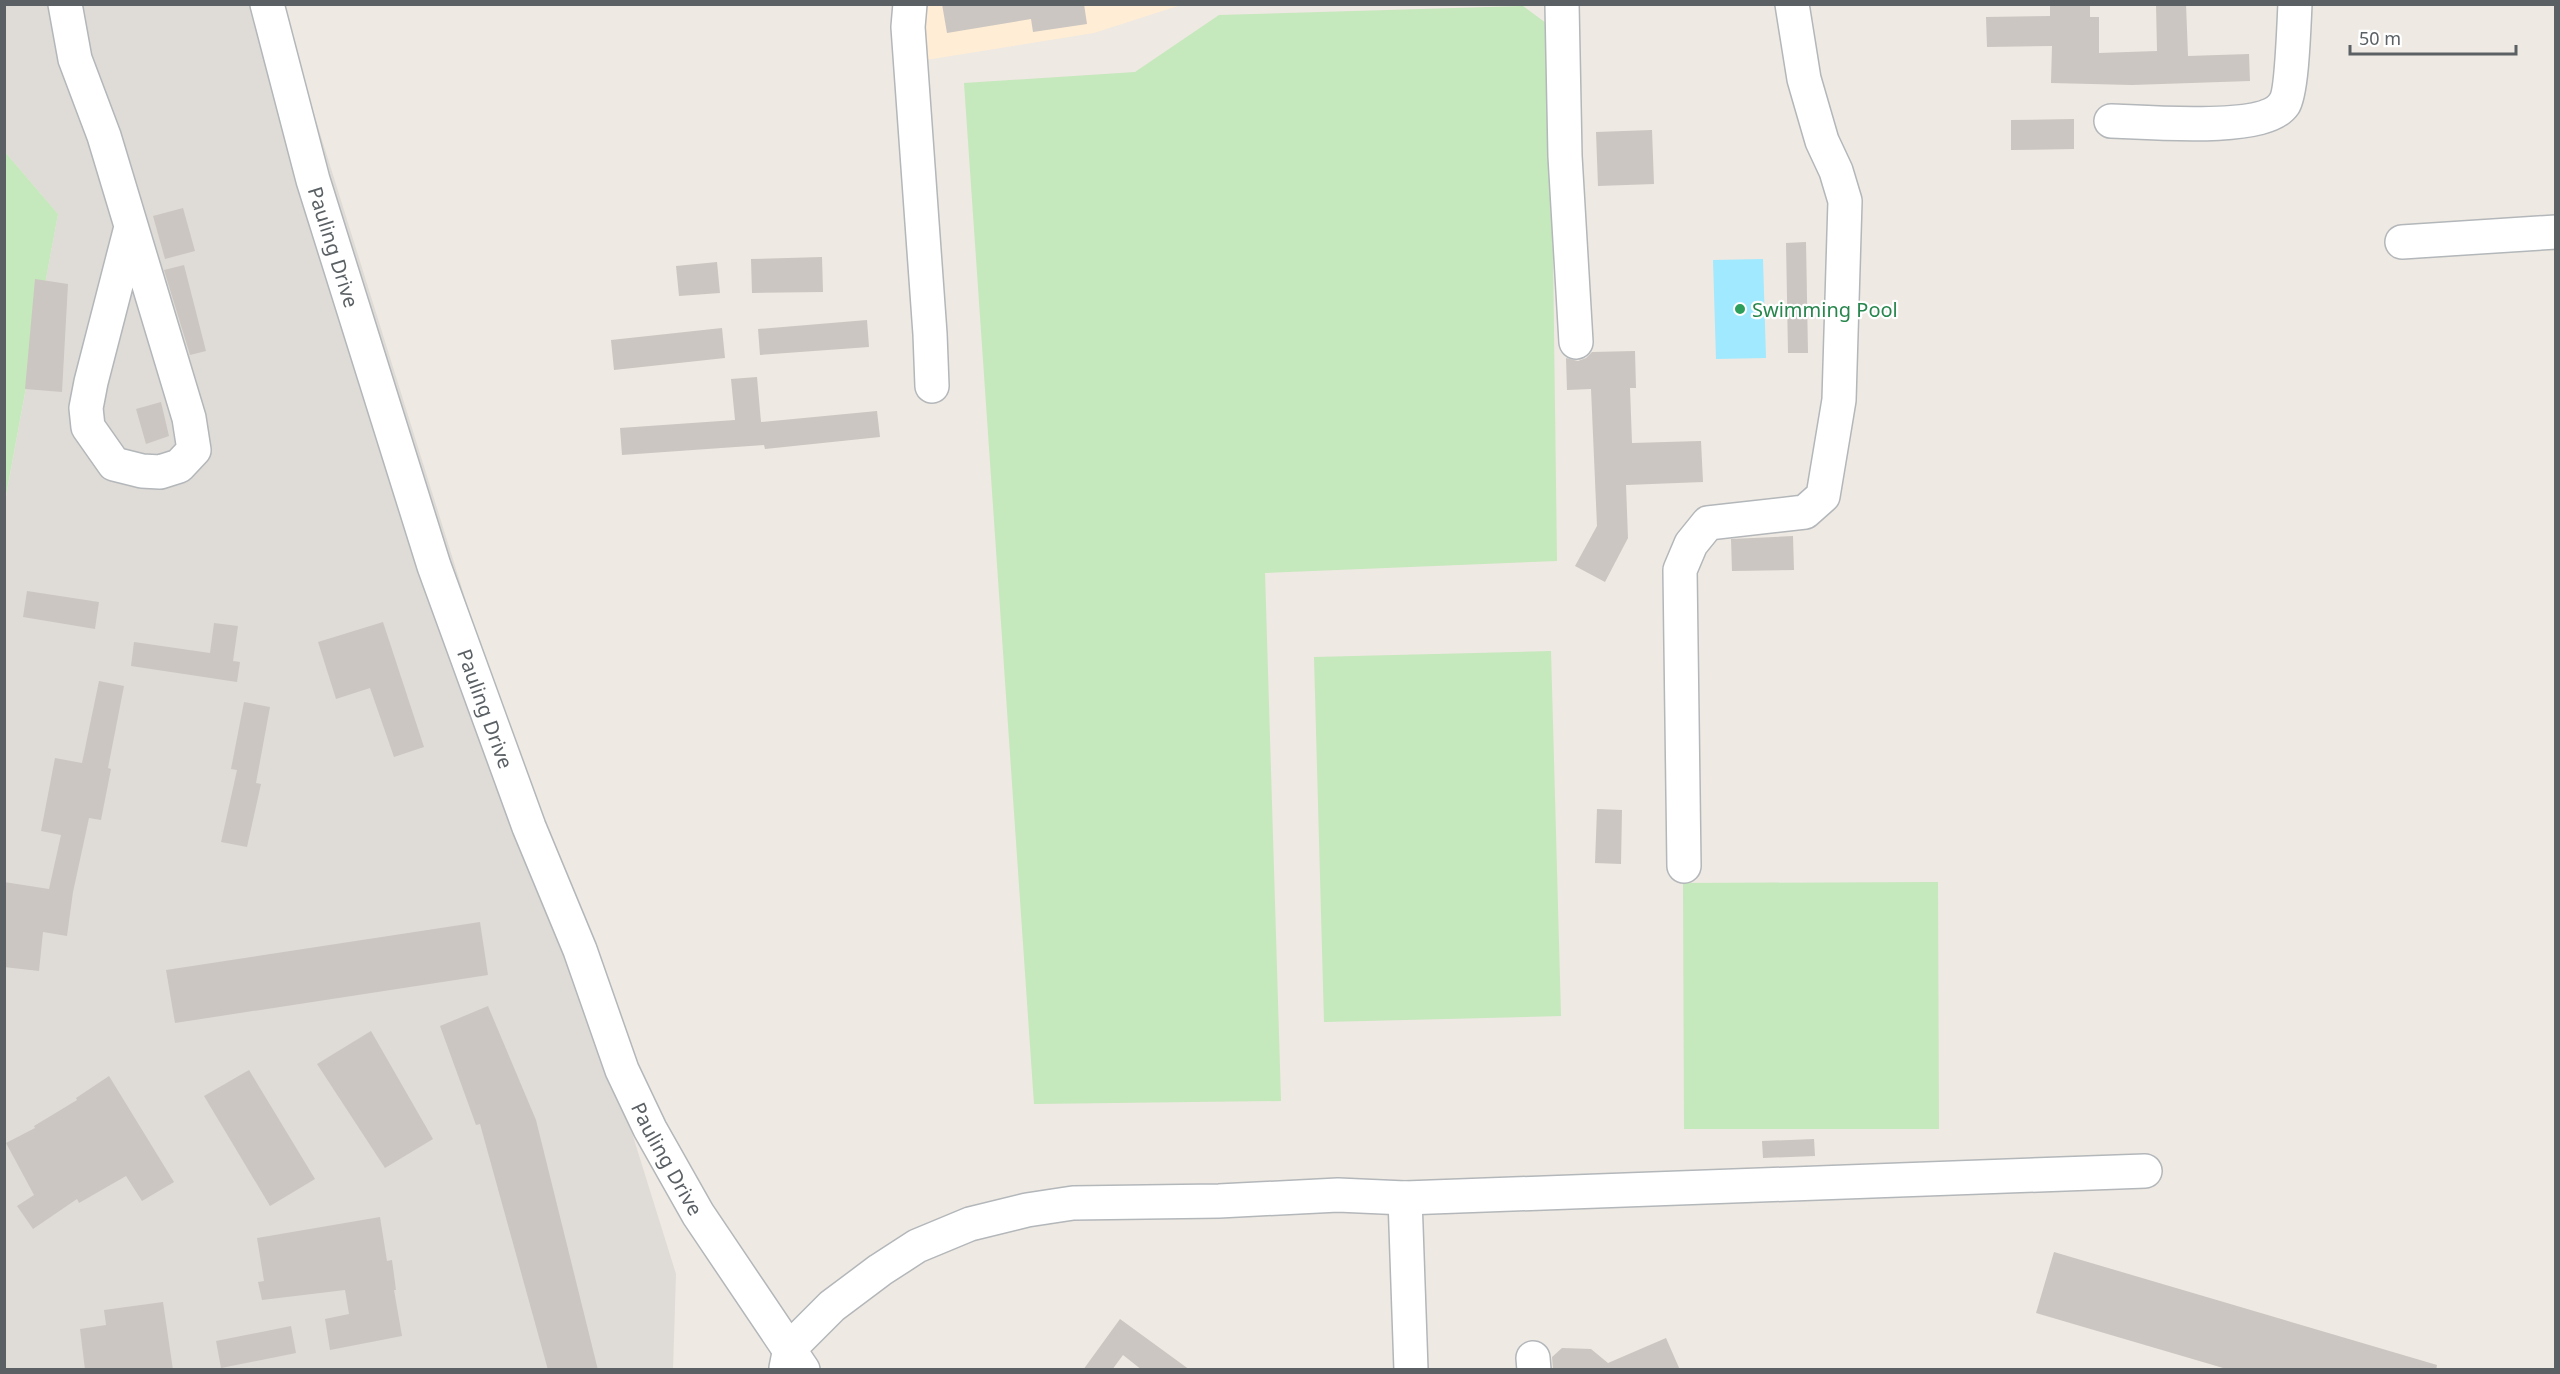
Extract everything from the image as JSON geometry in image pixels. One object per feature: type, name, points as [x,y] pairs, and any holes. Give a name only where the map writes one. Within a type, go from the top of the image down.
[{"type":"street","points":[[65,4],[75,59],[104,136],[189,418],[194,450],[179,466],[160,472],[142,471],[114,464],[88,427],[86,408],[89,391],[131,227]]},
{"type":"street","name":"Pauling Drive","points":[[267,4],[313,180],[434,566],[529,827],[580,950],[622,1070],[650,1129],[698,1214],[793,1362]]},
{"type":"street","points":[[910,4],[908,27],[932,386]]},
{"type":"street","points":[[1562,4],[1565,156],[1576,342]]},
{"type":"street","points":[[1684,866],[1680,570],[1691,544],[1708,523],[1804,512],[1823,496],[1839,400],[1845,201],[1836,171],[1822,141],[1804,79],[1792,4]]},
{"type":"street","points":[[2111,121],[2232,123],[2255,120],[2274,114],[2285,104],[2288,91],[2294,41],[2295,4]]},
{"type":"street","points":[[2402,242],[2556,232]]},
{"type":"street","points":[[793,1362],[832,1306],[917,1246],[970,1224],[1028,1210],[1073,1203],[1338,1195],[1405,1198],[2145,1171]]},
{"type":"street","points":[[1405,1198],[1411,1370]]},
{"type":"shaded area","points":[[5,5],[280,5],[676,1274],[673,1369],[5,1370],[5,502],[58,214],[5,152]]},
{"type":"shaded area","points":[[892,5],[1181,5],[1094,33],[901,64]]},
{"type":"green space","points":[[1523,6],[1550,26],[1557,561],[1265,573],[1281,1101],[1034,1104],[964,83],[1135,72],[1219,15]]},
{"type":"green space","points":[[5,152],[58,214],[5,501]]},
{"type":"green space","points":[[1551,651],[1561,1016],[1324,1022],[1314,657]]},
{"type":"green space","points":[[1938,882],[1939,1129],[1684,1129],[1683,883]]},
{"type":"water","name":"Swimming Pool","points":[[1763,259],[1766,358],[1716,359],[1713,260]]},
{"type":"building","points":[[942,4],[1084,4],[1087,24],[1033,32],[1031,19],[947,33]]},
{"type":"building","points":[[2050,4],[2090,4],[2090,17],[2099,17],[2099,53],[2157,51],[2156,4],[2186,4],[2188,56],[2249,54],[2250,81],[2132,85],[2051,83],[2052,46],[1987,47],[1986,17],[2050,16]]},
{"type":"building","points":[[2074,119],[2074,149],[2011,150],[2011,120]]},
{"type":"building","points":[[1652,130],[1654,184],[1598,186],[1596,132]]},
{"type":"building","points":[[183,208],[195,251],[165,259],[153,216]]},
{"type":"building","points":[[1806,242],[1808,353],[1788,353],[1786,243]]},
{"type":"building","points":[[822,257],[823,292],[752,293],[751,259]]},
{"type":"building","points":[[717,262],[720,293],[679,296],[676,266]]},
{"type":"building","points":[[184,265],[206,351],[190,355],[164,270]]},
{"type":"building","points":[[35,279],[68,284],[62,392],[25,389]]},
{"type":"building","points":[[867,320],[869,347],[760,355],[758,329]]},
{"type":"building","points":[[722,328],[725,358],[614,370],[611,340]]},
{"type":"building","points":[[1635,351],[1636,388],[1630,388],[1632,443],[1701,441],[1703,482],[1626,485],[1628,538],[1605,582],[1575,566],[1597,526],[1591,389],[1567,390],[1566,358],[1578,361],[1586,358],[1592,352]]},
{"type":"building","points":[[757,377],[761,422],[877,411],[880,437],[765,449],[764,445],[622,455],[620,428],[735,420],[731,379]]},
{"type":"building","points":[[161,402],[169,436],[146,444],[136,409]]},
{"type":"building","points":[[1793,536],[1794,570],[1732,571],[1731,539]]},
{"type":"building","points":[[27,591],[99,602],[95,629],[23,617]]},
{"type":"building","points":[[383,622],[424,747],[394,757],[370,688],[336,699],[318,642]]},
{"type":"building","points":[[214,623],[238,626],[233,661],[240,662],[237,682],[131,666],[134,642],[210,653]]},
{"type":"building","points":[[99,681],[124,686],[108,768],[111,769],[101,820],[89,818],[73,892],[67,936],[43,932],[39,971],[4,967],[4,882],[49,889],[61,835],[41,831],[55,758],[82,763]]},
{"type":"building","points":[[244,702],[270,707],[256,783],[261,784],[247,847],[221,842],[237,770],[231,769]]},
{"type":"building","points":[[1597,809],[1622,810],[1621,864],[1595,863]]},
{"type":"building","points":[[480,922],[488,975],[175,1023],[166,970]]},
{"type":"building","points":[[488,1006],[536,1120],[598,1370],[548,1370],[480,1124],[476,1125],[440,1026]]},
{"type":"building","points":[[371,1031],[433,1139],[385,1168],[317,1064]]},
{"type":"building","points":[[249,1070],[315,1179],[270,1206],[204,1096]]},
{"type":"building","points":[[109,1076],[174,1182],[142,1201],[126,1176],[79,1203],[77,1199],[33,1229],[17,1206],[34,1195],[6,1143],[35,1128],[34,1126],[77,1100],[76,1098]]},
{"type":"building","points":[[1814,1139],[1815,1156],[1763,1158],[1762,1141]]},
{"type":"building","points":[[380,1217],[387,1261],[392,1260],[396,1290],[394,1290],[402,1336],[330,1350],[325,1319],[349,1314],[345,1290],[262,1300],[258,1282],[264,1281],[257,1238]]},
{"type":"building","points":[[2054,1252],[2437,1365],[2436,1370],[2230,1370],[2036,1313]]},
{"type":"building","points":[[163,1302],[173,1370],[85,1370],[80,1329],[106,1325],[104,1310]]},
{"type":"building","points":[[1120,1319],[1190,1370],[1142,1370],[1123,1355],[1112,1370],[1083,1370]]},
{"type":"building","points":[[291,1326],[296,1353],[221,1368],[216,1341]]},
{"type":"building","points":[[1666,1338],[1680,1370],[1553,1370],[1552,1357],[1562,1348],[1591,1349],[1608,1363]]},
{"type":"place","name":"Swimming Pool","points":[[1740,309]]}]
